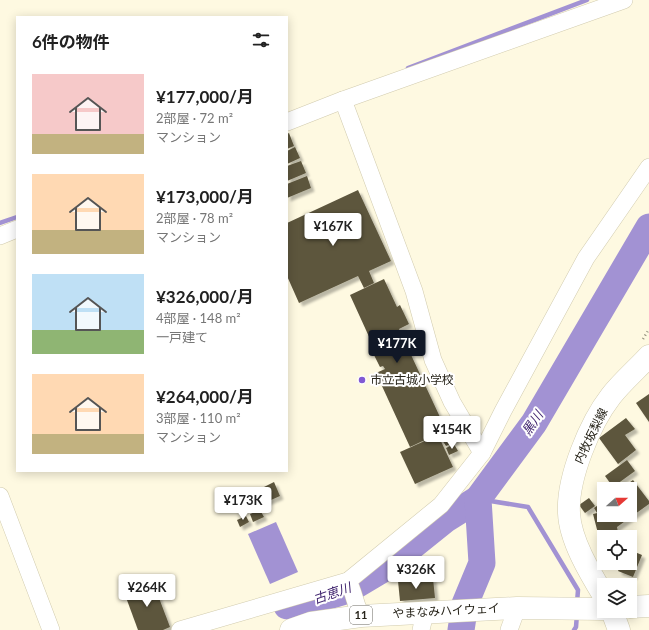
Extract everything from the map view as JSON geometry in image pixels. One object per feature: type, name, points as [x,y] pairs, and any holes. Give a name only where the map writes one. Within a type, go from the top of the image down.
[{"type":"main road","name":"内牧坂梨線","points":[[597,590],[574,540],[568,513],[570,492],[576,463],[592,427],[611,397],[649,356]]},
{"type":"main road","name":"やまなみハイウェイ","points":[[291,630],[311,622],[355,598],[426,618],[511,608],[597,606]]},
{"type":"main road","points":[[637,607],[649,606]]},
{"type":"main road","name":"内牧坂梨線","points":[[612,618],[619,630]]},
{"type":"street","points":[[288,122],[343,100],[624,0]]},
{"type":"street","points":[[343,100],[414,291],[433,360],[452,402],[482,453]]},
{"type":"street","points":[[180,630],[355,598],[440,505],[482,453],[503,411],[586,258],[649,167]]},
{"type":"street","points":[[0,236],[16,230]]},
{"type":"street","points":[[0,496],[51,630]]},
{"type":"street","points":[[508,630],[511,608]]},
{"type":"shaded area","points":[[276,522],[298,572],[270,584],[248,534]]},
{"type":"building","points":[[288,134],[294,146],[288,149]]},
{"type":"building","points":[[295,147],[300,158],[288,164],[288,150]]},
{"type":"building","points":[[301,161],[306,173],[288,181],[288,166]]},
{"type":"building","points":[[307,176],[311,188],[288,198],[288,184]]},
{"type":"building","points":[[358,190],[391,261],[369,271],[374,283],[364,288],[358,276],[299,303],[288,278],[288,223]]},
{"type":"building","points":[[384,279],[397,307],[400,305],[409,324],[399,329],[446,430],[410,447],[376,373],[385,369],[383,366],[380,367],[373,353],[376,352],[350,295]]},
{"type":"building","points":[[649,394],[649,422],[636,403]]},
{"type":"building","points":[[626,418],[635,429],[625,435],[636,450],[618,464],[599,438]]},
{"type":"building","points":[[454,434],[457,441],[446,446],[442,440]]},
{"type":"building","points":[[438,435],[453,467],[415,484],[400,452]]},
{"type":"building","points":[[454,444],[458,451],[449,455],[446,448]]},
{"type":"building","points":[[627,460],[635,471],[620,482],[609,482],[605,476]]},
{"type":"building","points":[[274,482],[280,496],[262,504],[256,491]]},
{"type":"building","points":[[637,485],[649,501],[649,504],[637,513]]},
{"type":"building","points":[[254,489],[259,500],[239,509],[234,498]]},
{"type":"building","points":[[589,498],[595,506],[585,513],[579,505]]},
{"type":"building","points":[[597,506],[597,513],[594,508]]},
{"type":"building","points":[[260,510],[264,517],[253,522],[250,514]]},
{"type":"building","points":[[597,513],[597,522],[624,522],[617,527],[618,530],[597,530],[593,514]]},
{"type":"building","points":[[246,516],[249,522],[240,527],[237,520]]},
{"type":"building","points":[[637,553],[642,555],[637,567]]},
{"type":"building","points":[[618,570],[636,570],[633,577]]},
{"type":"building","points":[[433,578],[435,598],[400,601],[398,581]]},
{"type":"building","points":[[153,582],[170,627],[163,630],[138,630],[124,592]]},
{"type":"waterway","points":[[408,68],[587,0]]},
{"type":"waterway","points":[[0,223],[16,217]]},
{"type":"waterway","name":"黒川","points":[[461,630],[465,604],[482,563],[478,499],[534,423],[649,227]]},
{"type":"waterway","points":[[478,499],[528,507],[578,590],[577,603]]},
{"type":"waterway","name":"古恵川","points":[[287,606],[348,590],[385,568],[446,519],[478,499]]},
{"type":"waterway","points":[[574,630],[576,627],[577,614]]},
{"type":"place","name":"市立古城小学校","points":[[362,380]]}]
